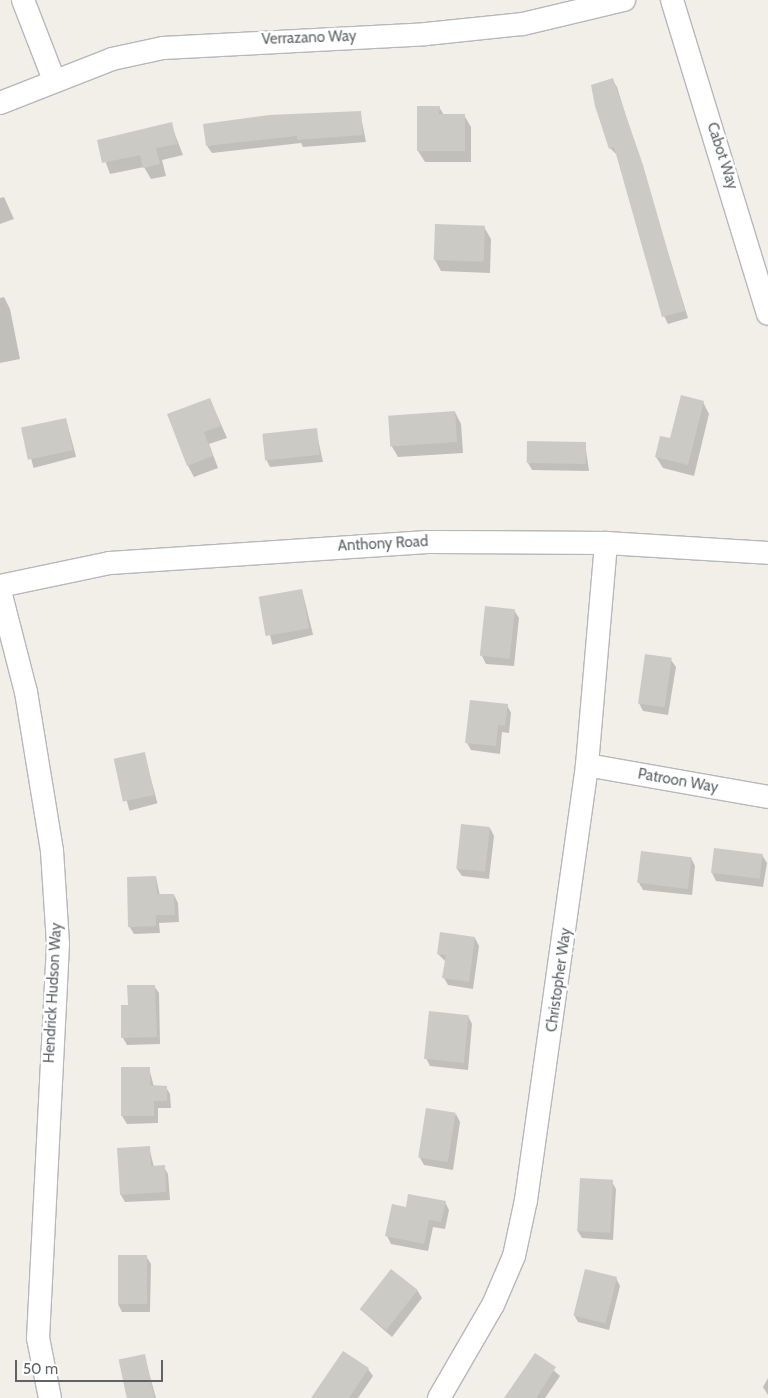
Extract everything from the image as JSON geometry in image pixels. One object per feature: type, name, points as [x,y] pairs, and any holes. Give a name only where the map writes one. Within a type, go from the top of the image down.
[{"type":"street","points":[[22,0],[54,80]]},
{"type":"street","name":"Verrazano Way","points":[[0,103],[54,80],[112,59],[163,48],[426,34],[523,24],[624,0]]},
{"type":"street","name":"Cabot Way","points":[[672,0],[768,314]]},
{"type":"street","name":"Anthony Road","points":[[0,586],[110,563],[238,551],[427,542],[606,543],[768,553]]},
{"type":"street","name":"Christopher Way","points":[[439,1398],[493,1305],[514,1256],[549,1058],[587,765],[606,543]]},
{"type":"street","name":"Hendrick Hudson Way","points":[[0,591],[26,692],[52,851],[58,944],[38,1338],[50,1398]]},
{"type":"street","name":"Patroon Way","points":[[587,765],[768,798]]},
{"type":"building","points":[[613,78],[643,165],[685,311],[662,317],[614,147],[609,149],[595,106],[591,85]]},
{"type":"building","points":[[417,106],[440,106],[439,114],[465,114],[465,151],[417,151]]},
{"type":"building","points":[[361,111],[363,135],[297,140],[297,136],[206,146],[203,124],[269,115]]},
{"type":"building","points":[[172,122],[177,144],[156,148],[160,164],[143,168],[140,155],[102,163],[97,140]]},
{"type":"building","points":[[435,224],[485,226],[484,262],[434,260]]},
{"type":"building","points":[[681,395],[704,401],[688,465],[655,457],[660,436],[670,438]]},
{"type":"building","points":[[210,398],[221,426],[204,432],[213,456],[187,466],[167,414]]},
{"type":"building","points":[[455,411],[457,442],[390,447],[388,416]]},
{"type":"building","points":[[66,418],[73,450],[28,460],[21,428]]},
{"type":"building","points":[[317,428],[320,455],[265,461],[262,434]]},
{"type":"building","points":[[527,441],[586,442],[586,464],[527,463]]},
{"type":"building","points":[[302,589],[309,628],[266,636],[259,597]]},
{"type":"building","points":[[485,606],[515,609],[510,659],[480,656]]},
{"type":"building","points":[[645,654],[672,658],[665,707],[638,704]]},
{"type":"building","points":[[470,700],[508,704],[505,726],[498,725],[496,746],[465,743]]},
{"type":"building","points":[[145,752],[154,795],[123,802],[114,759]]},
{"type":"building","points":[[461,824],[490,827],[485,872],[456,869]]},
{"type":"building","points":[[714,848],[763,854],[760,879],[711,873]]},
{"type":"building","points":[[641,851],[692,857],[688,889],[637,883]]},
{"type":"building","points":[[156,876],[157,894],[174,894],[175,915],[156,915],[156,926],[128,927],[127,877]]},
{"type":"building","points":[[440,932],[475,937],[469,982],[442,978],[446,955],[437,954]]},
{"type":"building","points":[[127,985],[155,985],[157,1037],[121,1038],[121,1005],[128,1005]]},
{"type":"building","points":[[429,1011],[469,1015],[464,1063],[424,1059]]},
{"type":"building","points":[[121,1067],[150,1067],[150,1085],[167,1086],[167,1101],[154,1101],[154,1116],[121,1116]]},
{"type":"building","points":[[426,1108],[456,1113],[448,1162],[418,1157]]},
{"type":"building","points":[[150,1146],[151,1166],[165,1165],[166,1192],[120,1195],[117,1148]]},
{"type":"building","points":[[580,1178],[613,1180],[610,1233],[577,1231]]},
{"type":"building","points":[[408,1194],[446,1201],[441,1222],[429,1220],[424,1244],[385,1236],[392,1204],[406,1207]]},
{"type":"building","points":[[118,1255],[147,1255],[147,1304],[118,1304]]},
{"type":"building","points":[[391,1269],[418,1290],[386,1330],[360,1309]]},
{"type":"building","points":[[585,1269],[617,1277],[605,1324],[573,1316]]},
{"type":"building","points":[[343,1351],[369,1368],[349,1398],[311,1398]]},
{"type":"building","points":[[535,1353],[556,1367],[536,1398],[504,1398]]},
{"type":"building","points":[[145,1354],[154,1398],[127,1398],[119,1360]]}]
